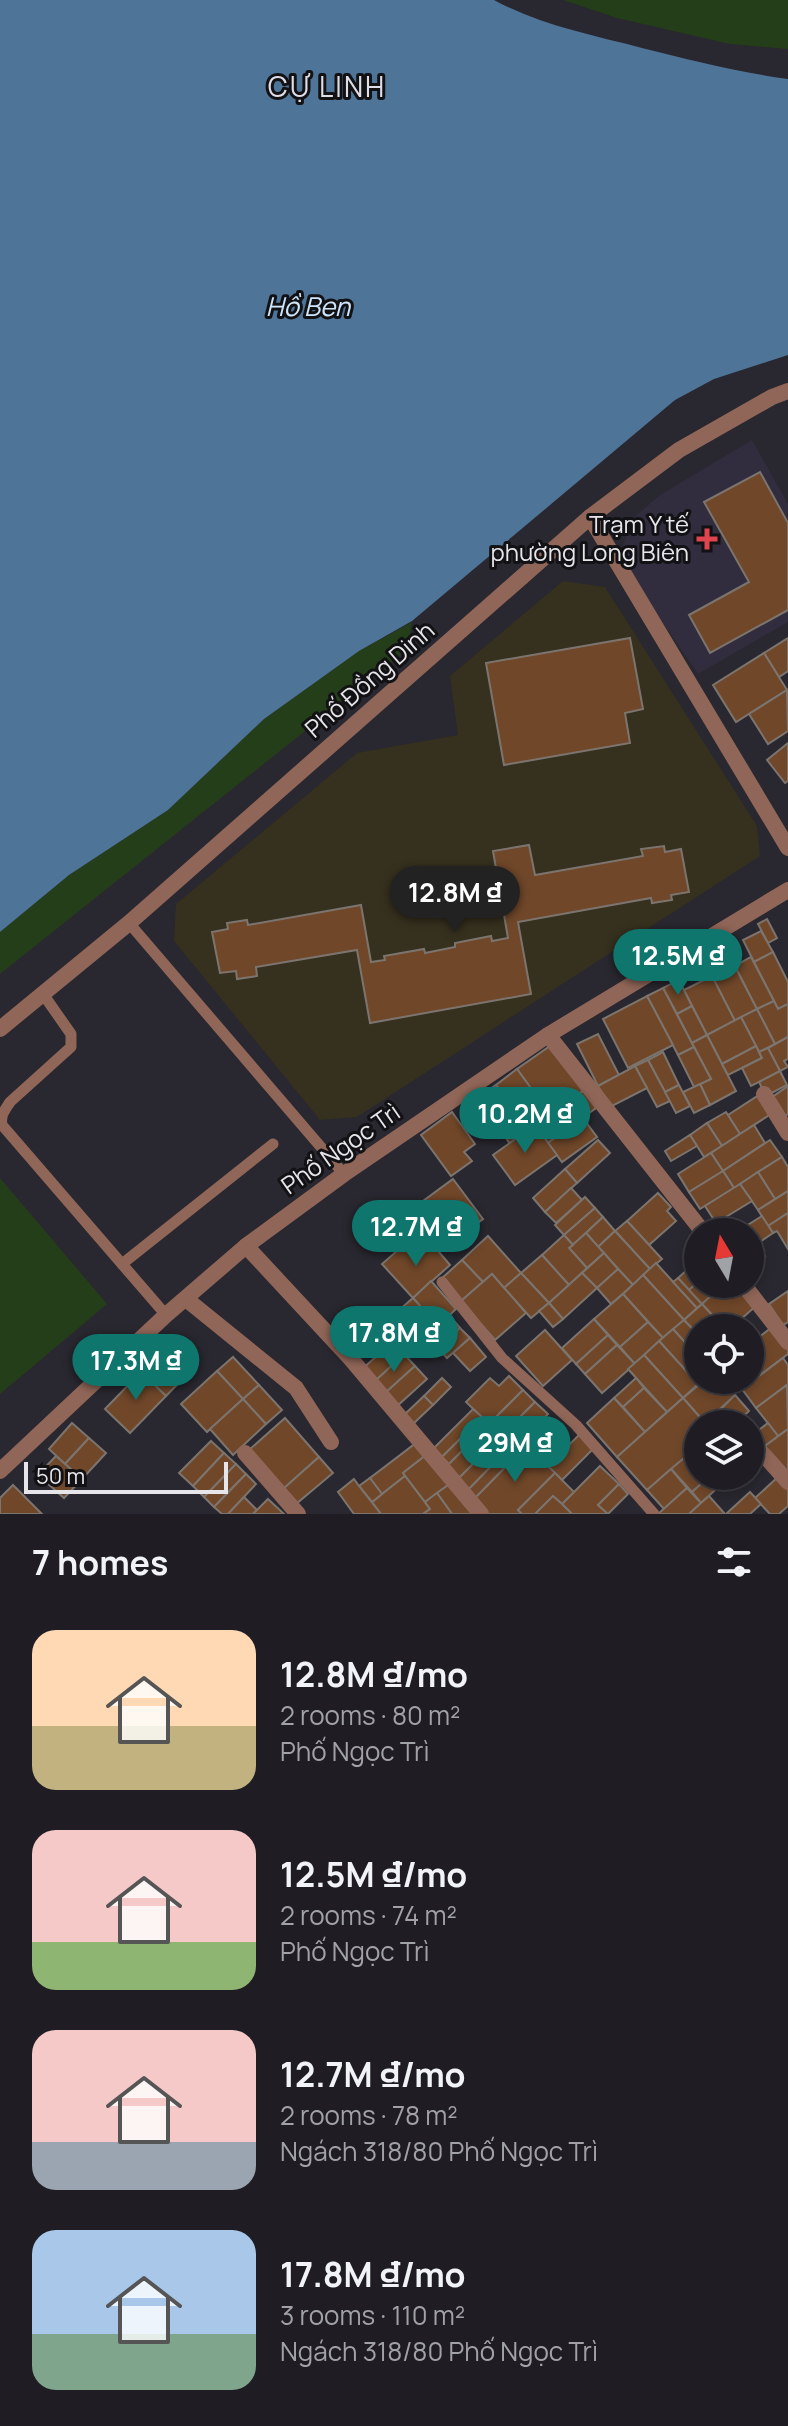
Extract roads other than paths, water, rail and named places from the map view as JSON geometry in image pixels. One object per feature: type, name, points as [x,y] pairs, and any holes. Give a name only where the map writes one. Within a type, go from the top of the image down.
[{"type":"street","name":"Phố Đồng Dinh","points":[[0,1029],[129,923],[590,517],[679,450],[788,391]]},
{"type":"street","points":[[590,517],[788,848]]},
{"type":"street","name":"Phố Ngọc Trì","points":[[0,1471],[166,1315],[246,1246],[344,1174],[548,1035],[788,890]]},
{"type":"street","points":[[548,1035],[692,1218]]},
{"type":"street","points":[[764,1094],[788,1133]]},
{"type":"street","points":[[246,1246],[351,1359],[481,1514]]},
{"type":"street","points":[[754,1298],[788,1342]]},
{"type":"street","points":[[186,1299],[296,1388],[331,1442]]},
{"type":"street","points":[[245,1453],[298,1514]]},
{"type":"street","points":[[764,1455],[788,1482]]},
{"type":"lane","points":[[129,923],[344,1174]]},
{"type":"lane","points":[[43,994],[71,1034],[71,1047],[10,1102],[0,1119],[2,1125],[166,1315]]},
{"type":"lane","points":[[122,1264],[273,1144]]},
{"type":"lane","points":[[442,1282],[502,1358],[576,1425],[654,1514]]},
{"type":"water","name":"Hồ Ben","points":[[0,0],[494,0],[548,23],[585,34],[788,79],[788,355],[714,379],[675,400],[412,621],[359,651],[264,719],[168,810],[69,875],[0,932]]},
{"type":"place","name":"Trạm Y tế phường Long Biên","points":[[707,539]]},
{"type":"district","name":"CỰ LINH","points":[[327,87]]}]
